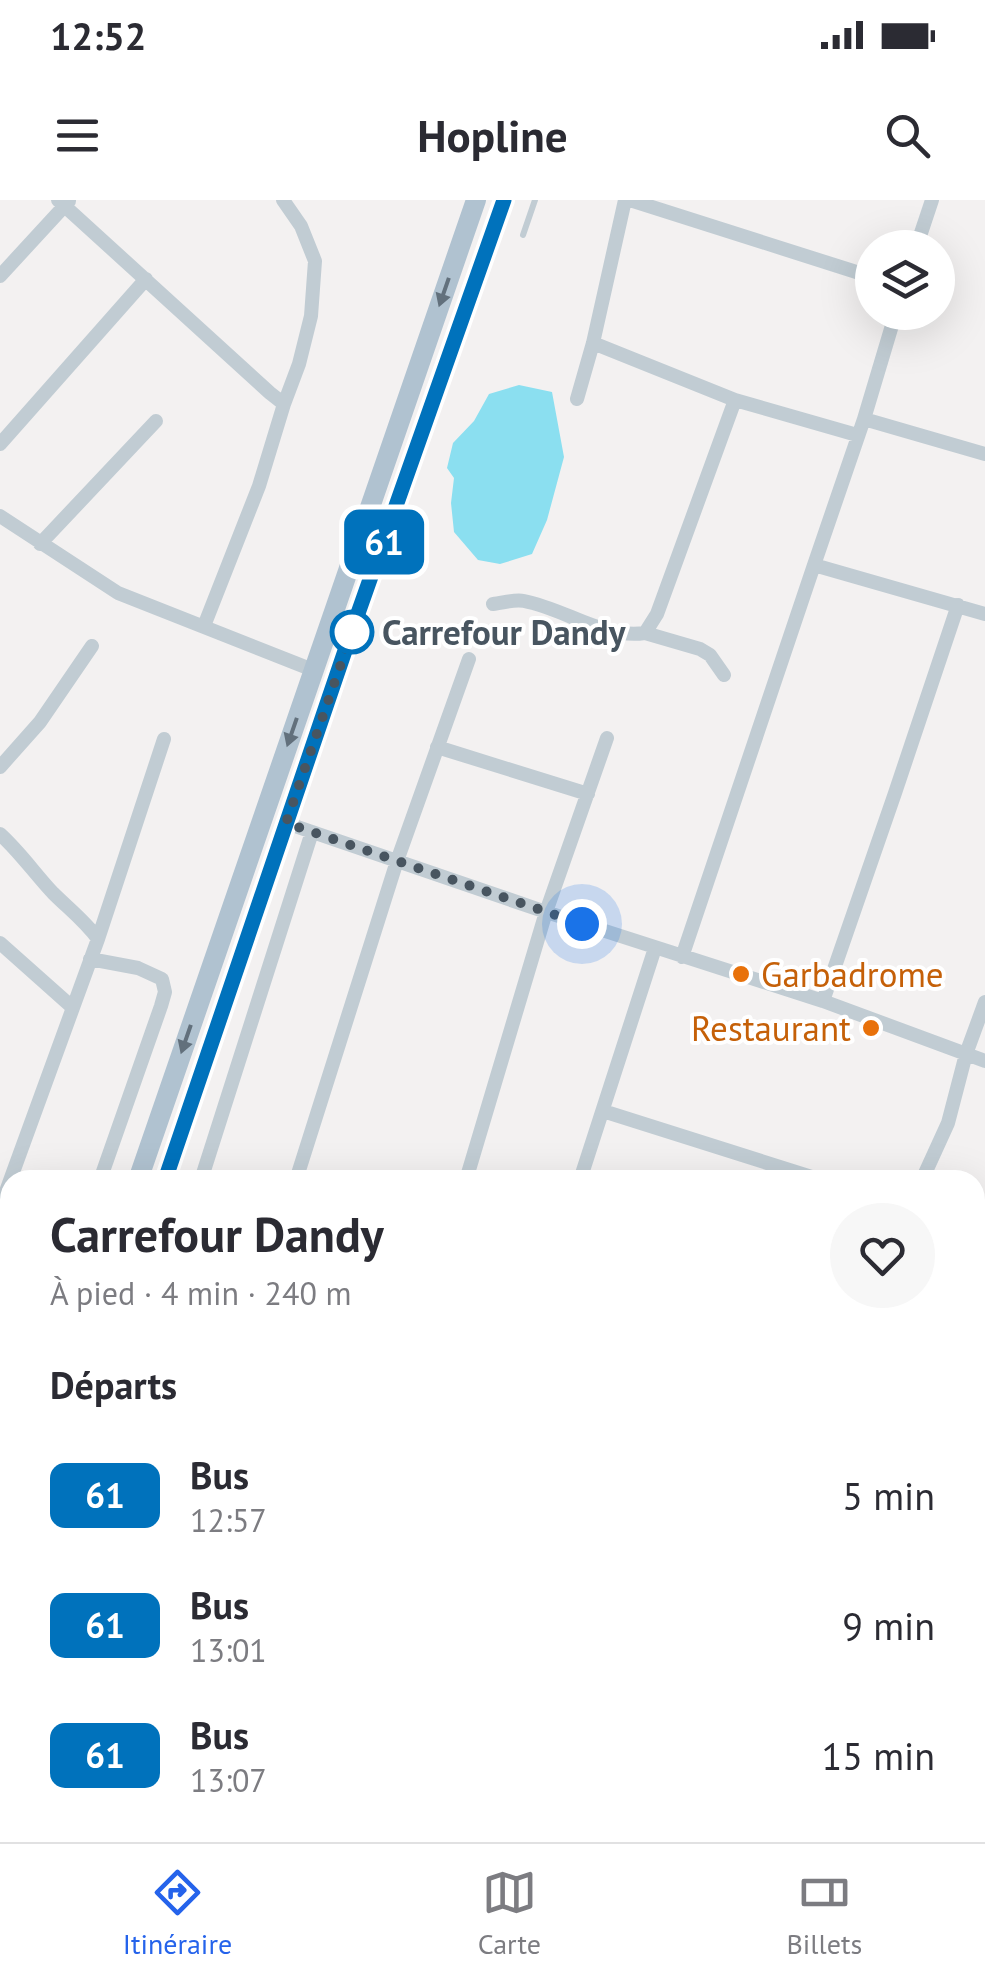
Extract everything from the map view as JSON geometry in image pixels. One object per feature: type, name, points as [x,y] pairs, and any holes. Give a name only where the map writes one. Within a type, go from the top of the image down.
[{"type":"main road","points":[[141,1170],[476,200]]},
{"type":"main road","points":[[168,1170],[504,200]]},
{"type":"street","points":[[204,626],[259,486],[311,316],[314,261],[301,226],[284,200]]},
{"type":"street","points":[[576,399],[627,200],[855,272]]},
{"type":"street","points":[[922,230],[932,200]]},
{"type":"street","points":[[0,276],[64,202],[284,404]]},
{"type":"street","points":[[0,444],[146,278]]},
{"type":"street","points":[[682,957],[891,330]]},
{"type":"street","points":[[593,343],[735,400],[857,435]]},
{"type":"street","points":[[645,632],[657,614],[735,400]]},
{"type":"street","points":[[864,418],[985,454]]},
{"type":"street","points":[[40,544],[156,421]]},
{"type":"street","points":[[0,516],[118,594],[314,670]]},
{"type":"street","points":[[814,565],[985,614]]},
{"type":"street","points":[[492,604],[520,600],[607,632],[645,632],[700,649],[724,675]]},
{"type":"street","points":[[823,1002],[958,604]]},
{"type":"street","points":[[0,767],[40,722],[92,646]]},
{"type":"street","points":[[299,1170],[397,861],[468,659]]},
{"type":"street","points":[[469,1170],[546,912],[608,738]]},
{"type":"street","points":[[13,1170],[98,938],[164,739]]},
{"type":"street","points":[[437,747],[588,794]]},
{"type":"street","points":[[286,823],[823,1002],[985,1061]]},
{"type":"street","points":[[204,1170],[312,832]]},
{"type":"street","points":[[0,834],[98,938]]},
{"type":"street","points":[[0,943],[72,1007]]},
{"type":"street","points":[[583,1170],[655,948]]},
{"type":"street","points":[[90,959],[152,972],[162,978],[165,986],[104,1170]]},
{"type":"street","points":[[927,1170],[948,1123],[985,1002]]},
{"type":"street","points":[[603,1110],[790,1170]]},
{"type":"lane","points":[[523,236],[536,200]]},
{"type":"water","points":[[519,385],[552,392],[564,457],[547,520],[532,554],[500,564],[478,560],[454,532],[454,478],[447,468],[453,443],[474,421],[489,394]]},
{"type":"bus line","name":"61","points":[[168,1170],[504,200]]},
{"type":"place","name":"Carrefour Dandy","points":[[352,632]]},
{"type":"place","name":"Garbadrome","points":[[741,974]]},
{"type":"place","name":"Restaurant","points":[[871,1028]]},
{"type":"route","points":[[352,632],[286,823],[582,924]]}]
